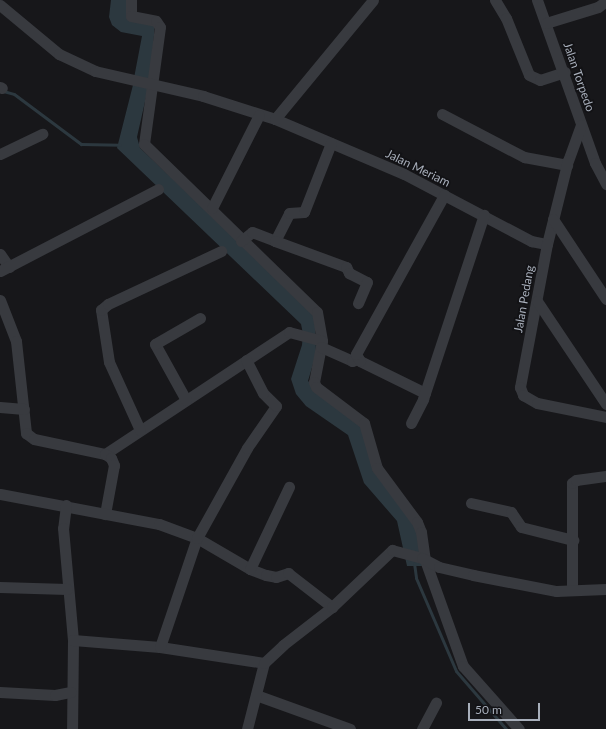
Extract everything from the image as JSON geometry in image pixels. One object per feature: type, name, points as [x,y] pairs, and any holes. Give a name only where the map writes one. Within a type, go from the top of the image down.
[{"type":"street","points":[[131,0],[130,15],[156,21],[160,27],[144,144],[212,208],[241,241],[317,312],[321,343],[314,382],[316,387],[364,423],[377,468],[417,522],[421,532],[423,559],[463,666],[519,729]]},
{"type":"street","points":[[495,0],[506,18],[529,76],[540,80],[565,72]]},
{"type":"street","name":"Jalan Torpedo","points":[[537,0],[565,72],[594,164],[606,184]]},
{"type":"street","points":[[275,119],[370,1]]},
{"type":"street","points":[[546,23],[598,7],[606,1]]},
{"type":"street","name":"Jalan Meriam","points":[[0,5],[60,54],[95,71],[152,83],[275,119],[404,174],[531,241],[547,244]]},
{"type":"street","points":[[212,208],[259,114]]},
{"type":"street","points":[[442,114],[524,157],[567,165]]},
{"type":"street","name":"Jalan Pedang","points":[[581,125],[567,165],[547,244],[521,392],[536,403],[606,416]]},
{"type":"street","points":[[0,154],[42,134]]},
{"type":"street","points":[[275,241],[289,213],[305,211],[331,143]]},
{"type":"street","points":[[0,254],[5,269],[158,190]]},
{"type":"street","points":[[358,359],[356,354],[444,194]]},
{"type":"street","points":[[411,424],[425,393],[484,215]]},
{"type":"street","points":[[553,220],[606,300]]},
{"type":"street","points":[[241,241],[252,232],[346,267],[349,273],[366,282],[358,303]]},
{"type":"street","points":[[140,430],[109,362],[101,310],[108,304],[221,251]]},
{"type":"street","points":[[0,300],[16,341],[25,431],[34,439],[105,454],[111,458],[114,465],[105,514]]},
{"type":"street","points":[[537,301],[606,404]]},
{"type":"street","points":[[186,400],[155,344],[200,318]]},
{"type":"street","points":[[105,454],[289,332],[299,334],[321,343],[352,361],[358,359],[425,393]]},
{"type":"street","points":[[160,647],[197,538],[247,448],[276,406],[263,393],[246,360]]},
{"type":"street","points":[[0,407],[24,409]]},
{"type":"street","points":[[572,590],[573,482],[606,476]]},
{"type":"street","points":[[250,569],[289,487]]},
{"type":"street","points":[[0,494],[159,524],[197,538],[250,569],[272,577],[288,572],[332,607]]},
{"type":"street","points":[[471,503],[511,512],[515,522],[521,527],[573,540]]},
{"type":"street","points":[[66,506],[63,528],[67,589],[73,640],[71,692],[72,729]]},
{"type":"street","points":[[247,729],[264,663],[283,645],[332,607],[387,553],[396,549],[423,559],[439,567],[556,591],[606,589]]},
{"type":"street","points":[[0,587],[67,589]]},
{"type":"street","points":[[73,640],[160,647],[264,663]]},
{"type":"street","points":[[0,692],[55,695],[71,692]]},
{"type":"street","points":[[256,695],[350,729]]},
{"type":"street","points":[[422,729],[436,703]]},
{"type":"shaded area","points":[[111,0],[128,0],[126,12],[155,24],[150,81],[134,78],[142,36],[121,32],[112,25],[109,17]]},
{"type":"shaded area","points":[[134,81],[149,84],[137,137],[140,148],[315,313],[316,354],[308,381],[365,430],[368,453],[415,521],[422,566],[407,566],[397,521],[364,483],[348,435],[306,406],[296,394],[291,379],[302,345],[303,334],[301,324],[117,148]]},
{"type":"waterway","points":[[3,91],[14,94],[81,144],[120,145]]},
{"type":"waterway","points":[[414,563],[416,578],[456,671],[506,729]]}]
